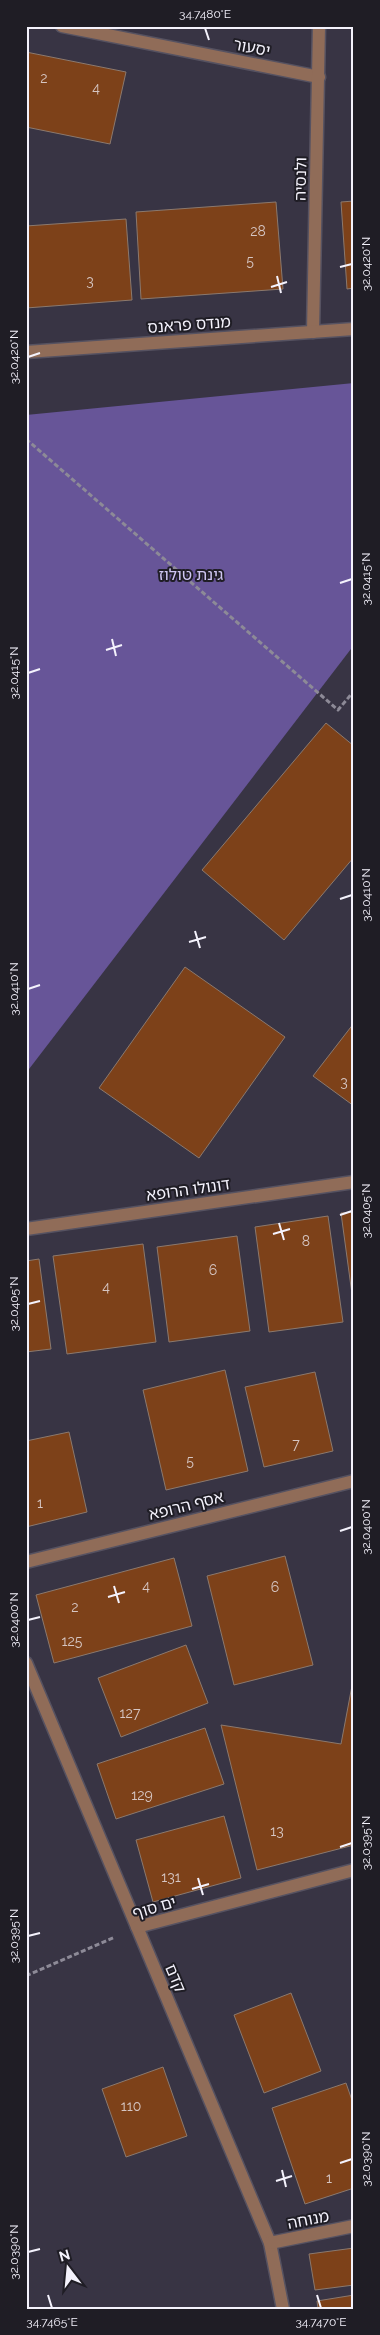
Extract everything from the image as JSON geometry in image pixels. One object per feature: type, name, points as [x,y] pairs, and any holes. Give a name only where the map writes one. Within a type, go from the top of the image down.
[{"type":"street","name":"יסעור","points":[[62,26],[319,77]]},
{"type":"street","name":"ולנסיה","points":[[313,332],[319,26]]},
{"type":"street","name":"מנדס פראנס","points":[[26,352],[354,329]]},
{"type":"street","name":"דונולו הרופא","points":[[26,1229],[354,1182]]},
{"type":"street","name":"אסף הרופא","points":[[26,1562],[354,1481]]},
{"type":"street","name":"קדם","points":[[26,1663],[270,2244],[283,2309]]},
{"type":"street","name":"ים סוף","points":[[137,1927],[354,1870]]},
{"type":"street","name":"מנוחה","points":[[270,2244],[354,2226]]},
{"type":"path","points":[[26,438],[338,710],[354,691]]},
{"type":"path","name":"ים סוף","points":[[26,1976],[137,1927]]},
{"type":"green space","name":"גינת טולוז","points":[[354,383],[354,645],[26,1073],[26,415]]},
{"type":"building","points":[[26,52],[126,72],[110,144],[26,127]]},
{"type":"building","points":[[354,201],[354,288],[347,289],[341,202]]},
{"type":"building","points":[[276,202],[283,289],[141,299],[136,212]]},
{"type":"building","points":[[126,219],[132,300],[26,308],[26,226]]},
{"type":"building","points":[[326,723],[354,746],[354,857],[284,940],[202,870]]},
{"type":"building","points":[[185,967],[285,1037],[199,1158],[99,1088]]},
{"type":"building","points":[[354,1023],[354,1106],[313,1076]]},
{"type":"building","points":[[354,1212],[354,1309],[341,1213]]},
{"type":"building","points":[[328,1216],[343,1322],[269,1332],[255,1227]]},
{"type":"building","points":[[237,1236],[250,1331],[169,1342],[157,1247]]},
{"type":"building","points":[[143,1244],[156,1342],[67,1354],[53,1256]]},
{"type":"building","points":[[39,1259],[51,1349],[26,1352],[26,1261]]},
{"type":"building","points":[[225,1370],[248,1471],[166,1490],[143,1390]]},
{"type":"building","points":[[315,1372],[333,1451],[264,1467],[245,1387]]},
{"type":"building","points":[[69,1432],[87,1512],[26,1527],[26,1441]]},
{"type":"building","points":[[285,1556],[313,1665],[234,1685],[207,1576]]},
{"type":"building","points":[[174,1558],[192,1626],[54,1663],[36,1595]]},
{"type":"building","points":[[186,1645],[208,1703],[121,1737],[98,1678]]},
{"type":"building","points":[[354,1675],[354,1845],[257,1870],[221,1725],[341,1744]]},
{"type":"building","points":[[205,1728],[224,1784],[116,1819],[97,1764]]},
{"type":"building","points":[[224,1816],[241,1878],[153,1902],[136,1840]]},
{"type":"building","points":[[291,1993],[321,2071],[264,2093],[234,2015]]},
{"type":"building","points":[[163,2067],[187,2136],[126,2157],[102,2089]]},
{"type":"building","points":[[346,2083],[354,2106],[354,2188],[305,2204],[272,2108]]},
{"type":"building","points":[[354,2248],[354,2285],[315,2290],[309,2254]]},
{"type":"building","points":[[354,2295],[354,2309],[318,2309],[317,2301]]}]
